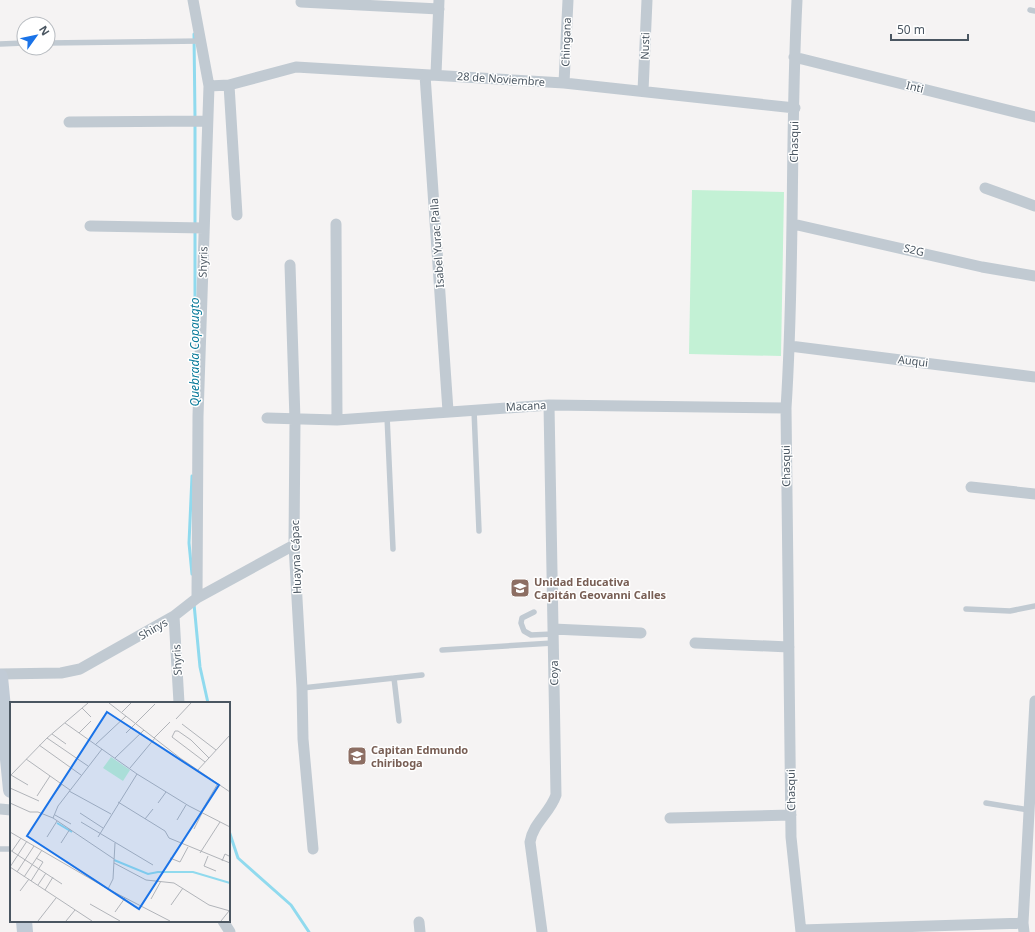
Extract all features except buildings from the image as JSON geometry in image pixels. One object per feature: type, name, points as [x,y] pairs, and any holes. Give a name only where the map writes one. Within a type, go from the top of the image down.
[{"type":"street","name":"Shyris","points":[[193,0],[209,86],[206,121],[198,416],[197,598]]},
{"type":"street","name":"Chingana","points":[[564,83],[568,0]]},
{"type":"street","name":"Nusti","points":[[643,91],[647,0]]},
{"type":"street","name":"Chasqui","points":[[797,0],[794,57],[795,108],[790,346],[786,408],[791,837],[801,931]]},
{"type":"street","points":[[301,2],[439,5]]},
{"type":"street","name":"Isabel Yurac Palla","points":[[439,5],[431,75],[448,411]]},
{"type":"street","name":"Inti","points":[[794,57],[1035,117]]},
{"type":"street","name":"28 de Noviembre","points":[[209,86],[229,85],[296,67],[564,83],[795,108]]},
{"type":"street","points":[[229,85],[237,215]]},
{"type":"street","points":[[69,122],[206,121]]},
{"type":"street","points":[[985,188],[1035,206]]},
{"type":"street","points":[[336,224],[337,420]]},
{"type":"street","name":"S2G","points":[[793,224],[982,266],[1035,276]]},
{"type":"street","points":[[90,226],[204,228]]},
{"type":"street","name":"Huayna Cápac","points":[[290,265],[295,420],[294,545],[302,688],[303,739],[314,849]]},
{"type":"street","name":"Auqui","points":[[790,346],[1035,377]]},
{"type":"street","name":"Macana","points":[[267,418],[337,420],[474,409],[549,405],[786,408]]},
{"type":"street","name":"Coya","points":[[542,932],[530,842],[532,831],[550,809],[556,794],[549,405]]},
{"type":"street","points":[[971,487],[1035,494]]},
{"type":"street","name":"Shirys","points":[[0,676],[61,673],[80,669],[174,616],[197,598],[294,545]]},
{"type":"street","name":"Shyris","points":[[174,616],[179,702]]},
{"type":"street","points":[[553,635],[641,633]]},
{"type":"street","points":[[695,643],[789,647]]},
{"type":"street","points":[[0,676],[10,780]]},
{"type":"street","points":[[801,931],[1023,927],[1029,810],[1034,750],[1035,701]]},
{"type":"street","points":[[0,809],[10,810]]},
{"type":"street","points":[[670,818],[791,816]]},
{"type":"street","points":[[24,922],[25,932]]},
{"type":"street","points":[[224,922],[230,932]]},
{"type":"lane","points":[[56,43],[201,42]]},
{"type":"lane","points":[[0,44],[16,43]]},
{"type":"lane","points":[[474,409],[479,531]]},
{"type":"lane","points":[[387,416],[393,549]]},
{"type":"lane","points":[[966,609],[1010,611],[1035,606]]},
{"type":"lane","points":[[534,612],[522,618],[521,623],[524,632],[531,635],[553,635]]},
{"type":"lane","points":[[442,650],[553,635]]},
{"type":"lane","points":[[302,688],[422,675]]},
{"type":"lane","points":[[394,678],[399,721]]},
{"type":"lane","points":[[986,803],[1029,810]]},
{"type":"green space","points":[[692,190],[784,192],[781,356],[689,354]]},
{"type":"waterway","name":"Quebrada Copaugto","points":[[194,34],[195,118]]},
{"type":"waterway","name":"Quebrada Copaugto","points":[[195,124],[195,334]]},
{"type":"waterway","name":"Quebrada Copaugto","points":[[192,476],[189,543],[192,574]]},
{"type":"waterway","name":"Quebrada Copaugto","points":[[194,604],[200,667],[208,702]]},
{"type":"waterway","name":"Quebrada Copaugto","points":[[230,834],[238,858],[291,905],[309,932]]},
{"type":"place","name":"Unidad Educativa Capitán Geovanni Calles","points":[[520,588]]},
{"type":"place","name":"Capitan Edmundo chiriboga","points":[[357,756]]}]
